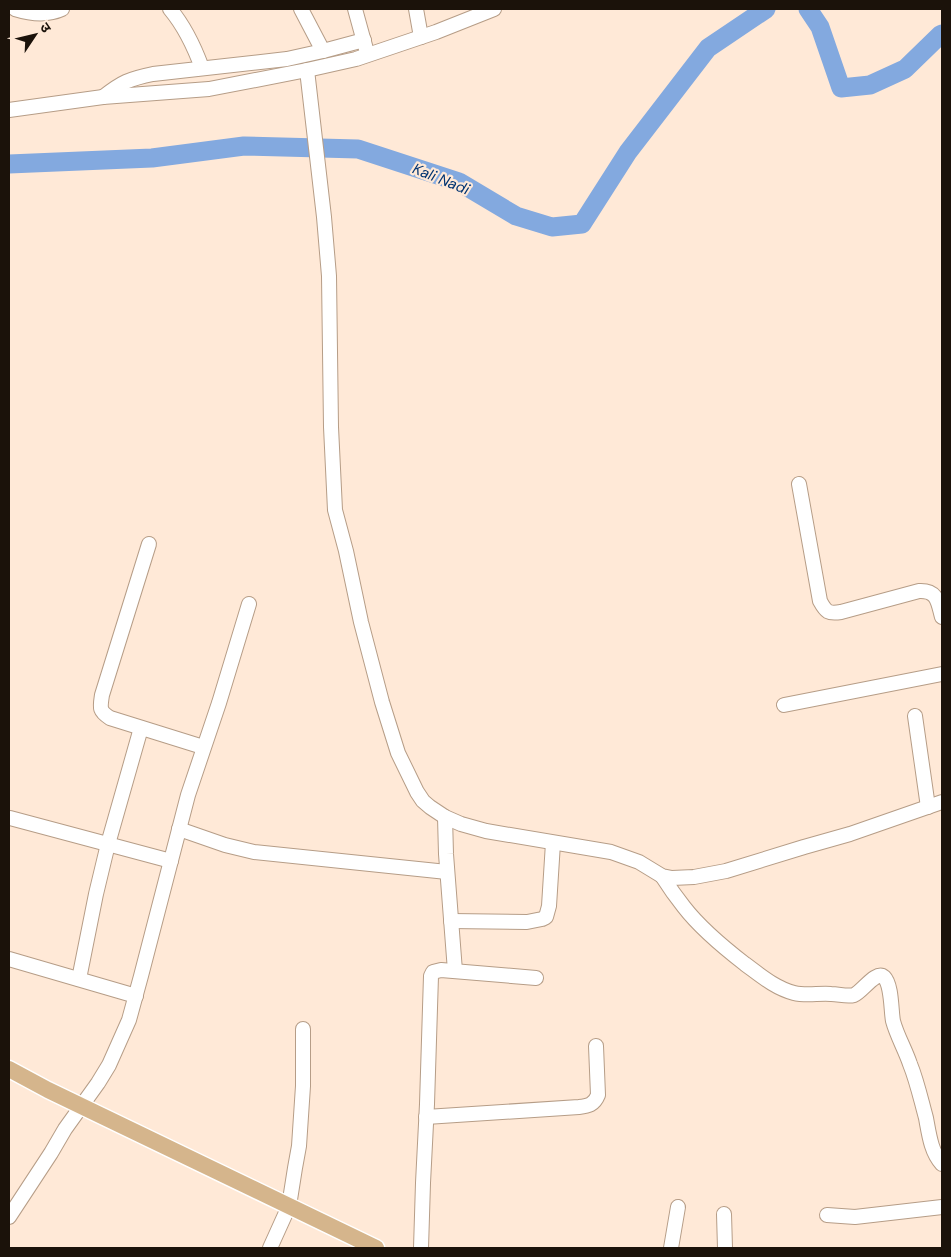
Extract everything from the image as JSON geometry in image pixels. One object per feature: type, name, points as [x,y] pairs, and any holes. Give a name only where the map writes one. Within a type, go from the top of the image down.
[{"type":"main road","points":[[9,1069],[376,1248]]},
{"type":"street","points":[[15,9],[33,13],[56,12],[62,9]]},
{"type":"street","points":[[301,9],[324,52]]},
{"type":"street","points":[[355,9],[368,54]]},
{"type":"street","points":[[416,9],[421,37]]},
{"type":"street","points":[[9,110],[103,98],[209,89],[308,70],[356,59],[494,9]]},
{"type":"street","points":[[172,10],[194,47],[202,68]]},
{"type":"street","points":[[103,98],[122,83],[135,77],[287,59],[324,52],[364,40]]},
{"type":"street","points":[[308,70],[329,276],[331,427],[335,510],[375,677],[398,753],[423,801],[445,817],[461,824],[486,831],[611,852],[639,862],[662,876],[672,878],[726,871],[850,834],[942,802]]},
{"type":"street","points":[[800,484],[820,601],[824,609],[833,613],[841,612],[925,590],[937,599],[942,617]]},
{"type":"street","points":[[149,544],[102,695],[100,707],[103,714],[110,718],[203,748]]},
{"type":"street","points":[[9,1217],[65,1129],[98,1083],[113,1057],[129,1020],[188,795],[219,704],[249,604]]},
{"type":"street","points":[[784,705],[942,674]]},
{"type":"street","points":[[915,716],[928,807]]},
{"type":"street","points":[[79,979],[108,844],[141,728]]},
{"type":"street","points":[[445,817],[447,872],[455,971]]},
{"type":"street","points":[[10,818],[171,861]]},
{"type":"street","points":[[179,830],[254,852],[447,872]]},
{"type":"street","points":[[451,921],[527,922],[546,917],[549,906],[553,843]]},
{"type":"street","points":[[662,876],[685,908],[714,938],[762,977],[783,989],[803,994],[853,996],[878,975],[882,975],[888,986],[896,1032],[917,1083],[932,1146],[942,1164]]},
{"type":"street","points":[[9,959],[136,996]]},
{"type":"street","points":[[421,1248],[431,976],[437,970],[536,978]]},
{"type":"street","points":[[270,1248],[289,1206],[299,1146],[303,1086],[303,1030]]},
{"type":"street","points":[[426,1118],[579,1107],[593,1104],[598,1096],[596,1046]]},
{"type":"street","points":[[671,1248],[678,1207]]},
{"type":"street","points":[[827,1215],[855,1217],[942,1207]]},
{"type":"street","points":[[724,1214],[725,1248]]},
{"type":"waterway","name":"Kali Nadi","points":[[9,164],[152,158],[244,146],[358,149],[459,182],[516,216],[552,227],[582,224],[628,152],[708,48],[766,9]]},
{"type":"waterway","name":"Kali Nadi","points":[[808,9],[820,27],[841,88],[870,85],[905,69],[942,34]]}]
